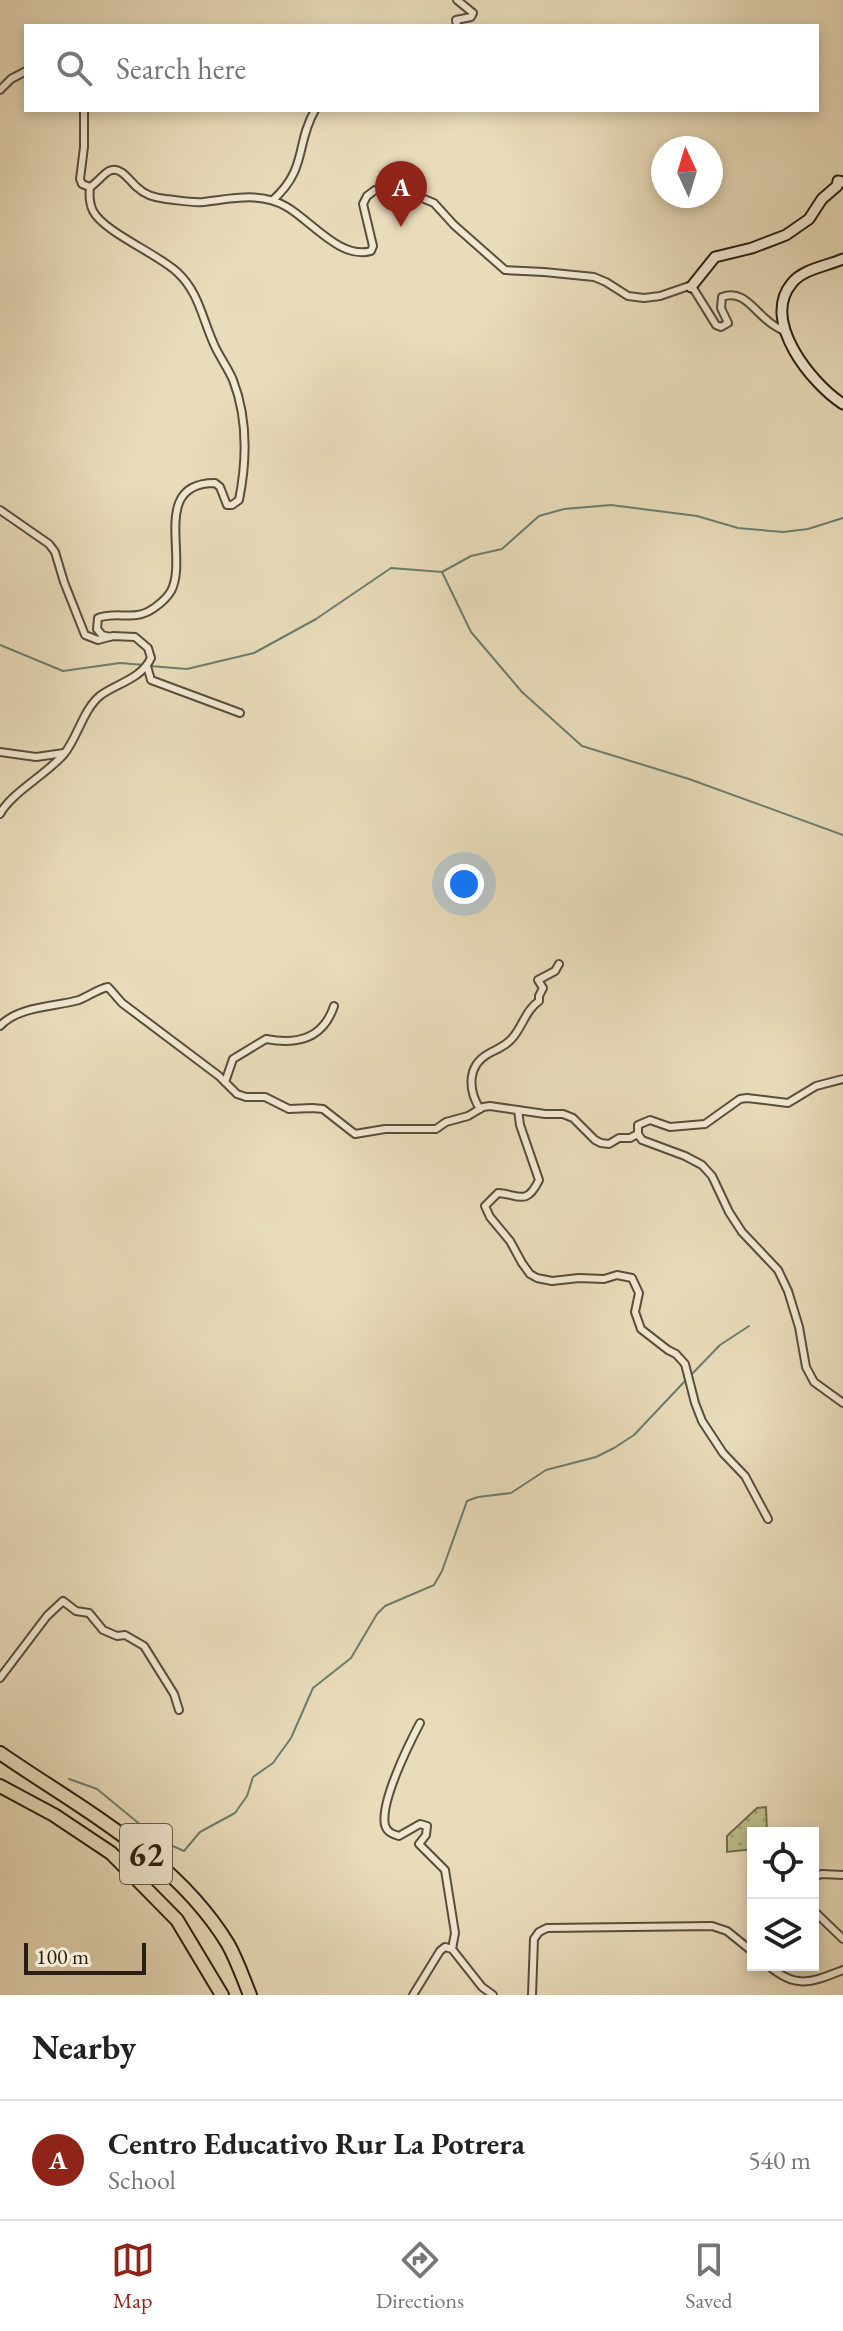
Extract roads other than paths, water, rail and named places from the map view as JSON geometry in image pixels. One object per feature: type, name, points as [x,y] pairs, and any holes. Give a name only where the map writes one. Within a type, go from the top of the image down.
[{"type":"highway","name":"62","points":[[0,1753],[129,1840],[177,1880],[206,1912],[229,1947],[250,1995]]},
{"type":"highway","name":"62","points":[[0,1786],[54,1815],[111,1853],[177,1920],[222,1995]]},
{"type":"main road","points":[[691,287],[715,257],[786,235],[809,219],[838,181],[843,182]]},
{"type":"main road","points":[[843,259],[807,272],[793,281],[783,305],[784,331],[789,345],[832,397],[843,404]]},
{"type":"street","points":[[457,0],[471,9],[473,16],[456,20],[457,24]]},
{"type":"street","points":[[0,90],[24,72]]},
{"type":"street","points":[[84,112],[80,179],[82,184],[90,187]]},
{"type":"street","points":[[273,200],[293,177],[314,112]]},
{"type":"street","points":[[0,814],[10,801],[64,753],[93,703],[147,666],[151,658],[148,648],[135,637],[102,635],[97,629],[98,618],[107,615],[137,616],[157,606],[171,591],[175,574],[176,513],[187,492],[197,486],[215,483],[220,487],[227,505],[232,505],[239,500],[245,467],[246,442],[240,405],[232,379],[192,291],[177,272],[99,220],[90,203],[90,187],[107,172],[120,171],[140,190],[158,199],[199,203],[241,197],[273,200],[349,250],[368,253],[373,246],[363,204],[367,196],[375,190],[405,191],[434,203],[505,270],[594,277],[628,296],[644,298],[691,287],[718,326],[728,323],[720,300],[727,294],[748,301],[769,323],[784,331]]},
{"type":"street","points":[[0,510],[49,544],[55,552],[85,635],[98,640],[110,637]]},
{"type":"street","points":[[147,666],[151,680],[240,713]]},
{"type":"street","points":[[0,752],[36,757],[64,753]]},
{"type":"street","points":[[480,1109],[470,1087],[473,1071],[480,1059],[514,1036],[526,1015],[539,1001],[543,988],[538,980],[555,971],[559,964]]},
{"type":"street","points":[[0,1026],[25,1012],[82,999],[108,987],[122,1003],[237,1094],[265,1097],[289,1109],[323,1109],[355,1134],[385,1129],[436,1129],[446,1122],[490,1106],[563,1114],[573,1118],[601,1143],[609,1144],[619,1138],[638,1134]]},
{"type":"street","points":[[225,1082],[233,1059],[266,1039],[282,1042],[303,1039],[320,1030],[330,1019],[334,1006]]},
{"type":"street","points":[[843,1079],[816,1086],[788,1103],[740,1099],[705,1124],[670,1127],[650,1120],[638,1125],[642,1140],[685,1156],[702,1165],[712,1176],[742,1232],[778,1270],[788,1291],[799,1327],[806,1367],[814,1382],[843,1403]]},
{"type":"street","points":[[518,1110],[539,1180],[522,1198],[514,1199],[498,1193],[485,1206],[490,1217],[510,1241],[530,1274],[537,1278],[552,1281],[604,1279],[617,1275],[632,1278],[639,1293],[635,1312],[641,1329],[685,1364],[702,1421],[723,1453],[745,1476],[768,1519]]},
{"type":"street","points":[[0,1678],[47,1616],[63,1601],[76,1611],[89,1613],[103,1630],[117,1636],[125,1635],[144,1646],[174,1694],[179,1710]]},
{"type":"street","points":[[420,1723],[395,1777],[385,1816],[386,1828],[391,1834],[399,1836],[420,1824],[427,1826],[426,1835],[419,1844],[445,1870],[455,1933],[452,1949]]},
{"type":"street","points":[[819,1875],[843,1875]]},
{"type":"street","points":[[819,1916],[843,1939]]},
{"type":"street","points":[[532,1995],[534,1939],[547,1928],[712,1926],[727,1931],[747,1947]]},
{"type":"street","points":[[413,1995],[445,1947],[452,1949],[482,1987],[493,1995]]},
{"type":"street","points":[[774,1971],[794,1980],[813,1982],[843,1970]]},
{"type":"waterway","points":[[150,666],[187,669],[254,653],[316,619],[391,568],[442,572],[471,556],[502,549],[539,516],[564,509],[611,505],[697,516],[738,528],[783,532],[808,529],[843,518]]},
{"type":"waterway","points":[[442,572],[471,632],[522,692],[582,746],[689,779],[843,835]]},
{"type":"waterway","points":[[0,645],[63,671],[120,663],[144,665]]},
{"type":"waterway","points":[[690,1376],[720,1345],[749,1326]]},
{"type":"waterway","points":[[69,1779],[97,1789],[159,1840],[184,1851],[200,1832],[235,1813],[247,1796],[253,1777],[273,1763],[291,1738],[313,1688],[351,1658],[377,1614],[385,1606],[434,1585],[467,1501],[511,1493],[546,1470],[596,1457],[614,1448],[634,1435],[685,1381]]},
{"type":"place","name":"Centro Educativo Rur La Potrera","points":[[401,227]]}]
